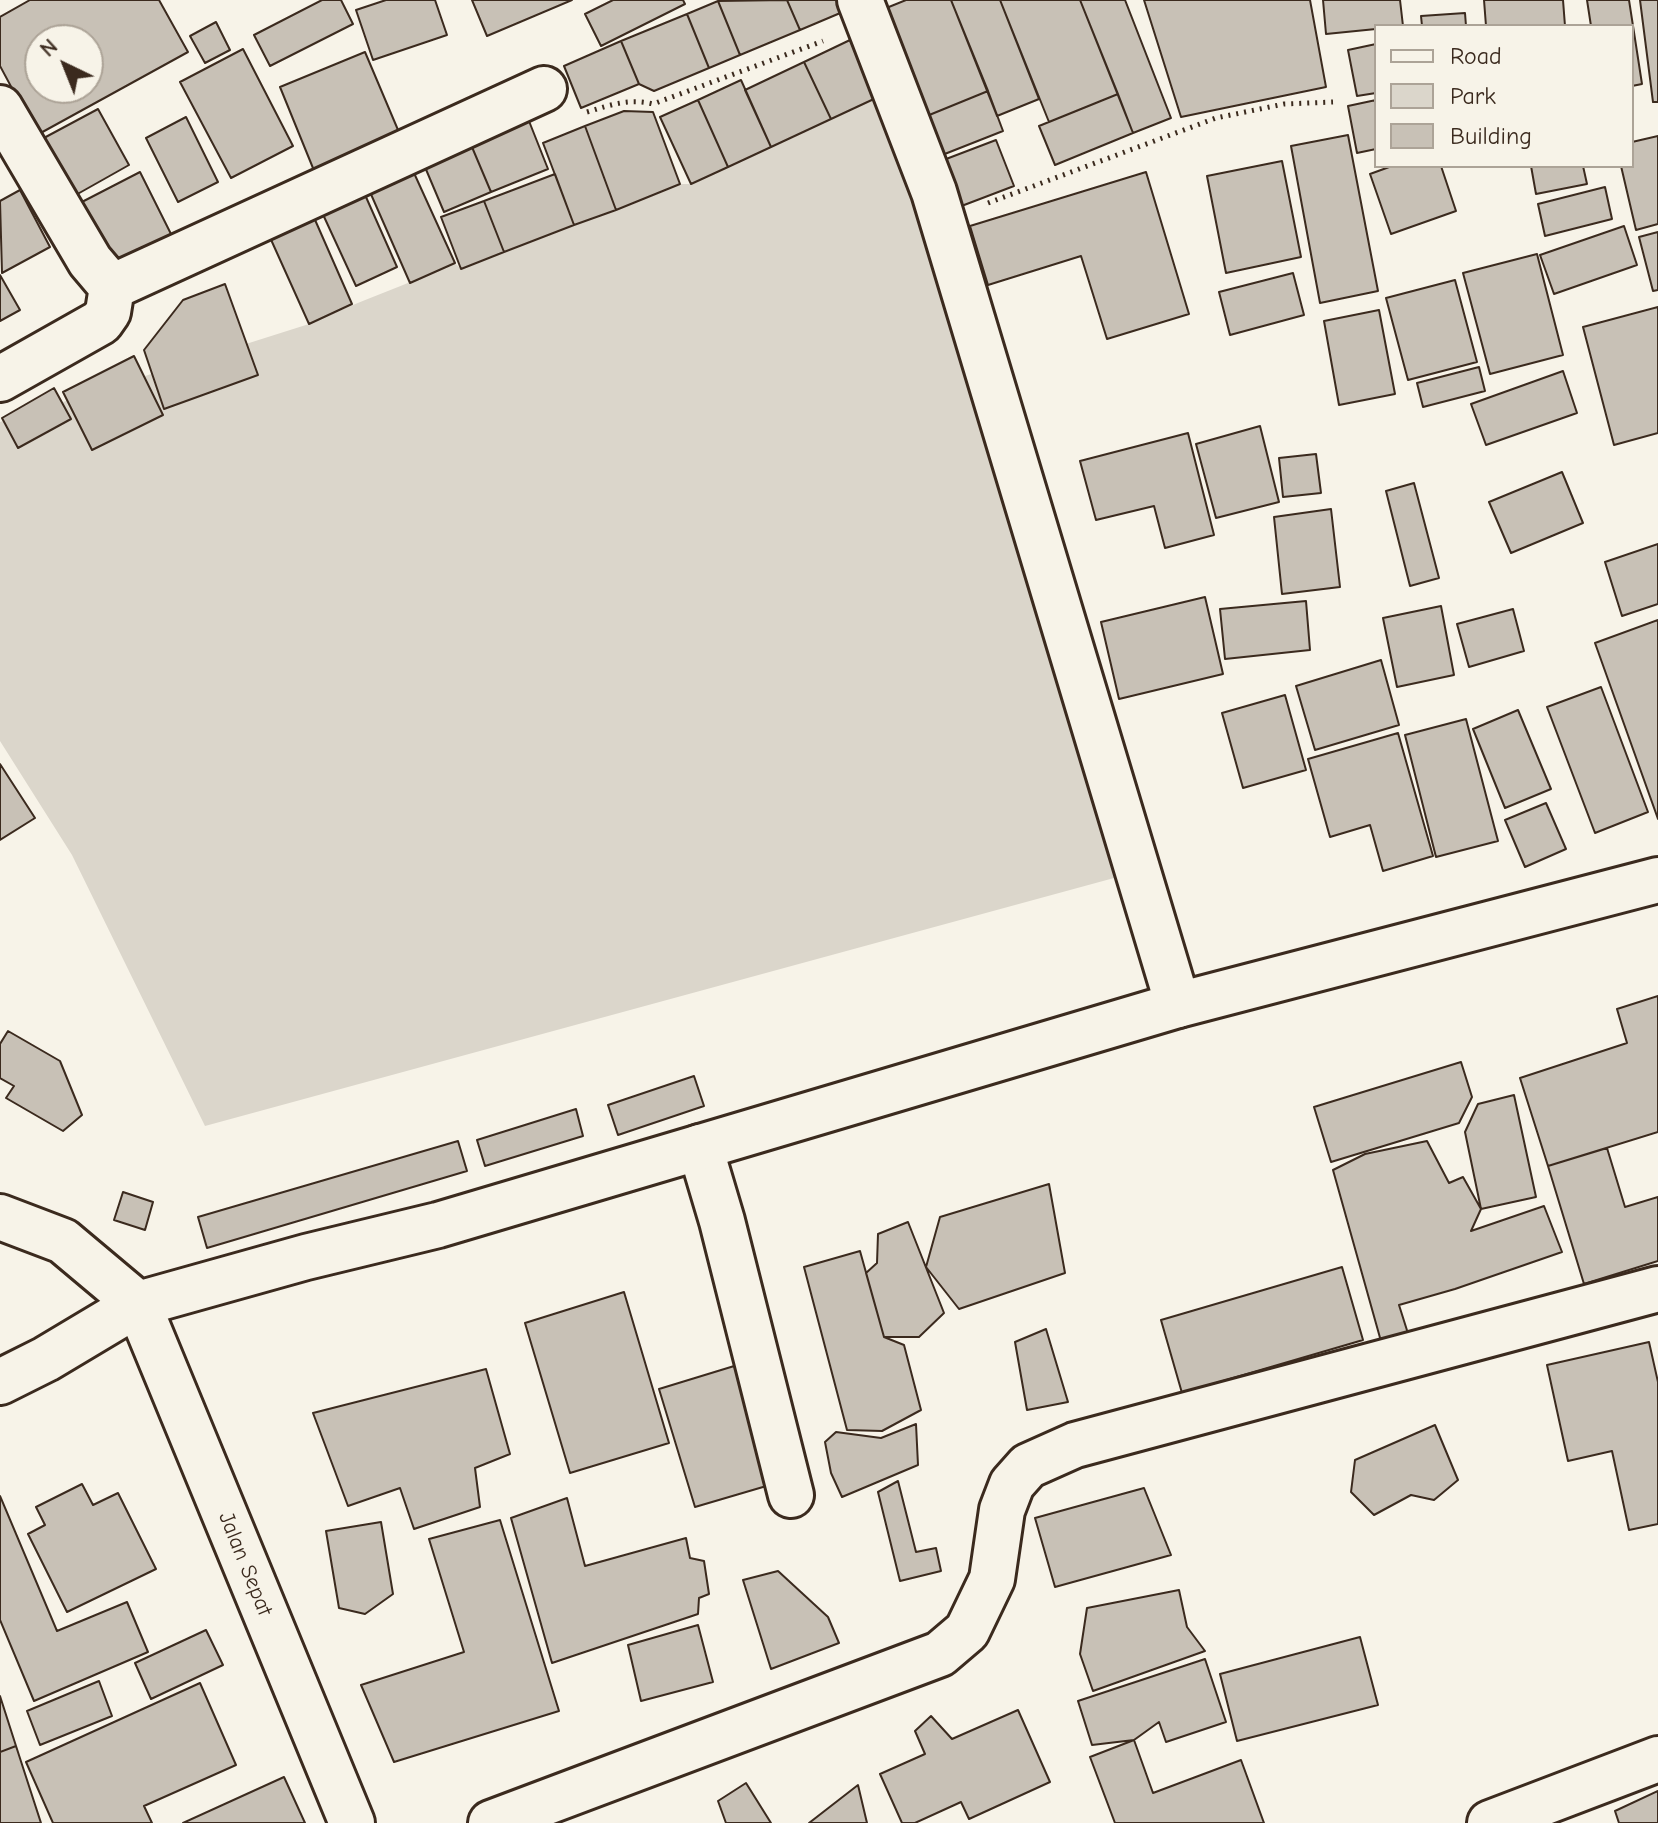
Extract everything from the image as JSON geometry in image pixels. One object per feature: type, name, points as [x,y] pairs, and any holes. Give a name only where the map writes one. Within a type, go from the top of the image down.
[{"type":"street","points":[[864,12],[943,220],[1178,1005]]},
{"type":"street","points":[[112,287],[544,89]]},
{"type":"street","points":[[0,108],[90,261],[112,287],[108,312],[101,322],[0,379]]},
{"type":"street","points":[[0,1382],[46,1359],[138,1304],[306,1257],[438,1225],[1178,1005],[1658,880]]},
{"type":"street","points":[[700,1147],[722,1221],[791,1495]]},
{"type":"street","points":[[0,1217],[63,1241],[138,1304]]},
{"type":"street","points":[[491,1823],[940,1654],[967,1631],[992,1579],[1002,1510],[1012,1484],[1028,1466],[1046,1456],[1075,1445],[1658,1289]]},
{"type":"street","name":"Jalan Sepat","points":[[138,1304],[352,1823]]},
{"type":"street","points":[[1490,1823],[1658,1759]]},
{"type":"path","points":[[544,89],[567,112],[576,115],[623,101],[653,104],[864,12]]},
{"type":"path","points":[[943,220],[1216,118],[1284,104],[1333,102]]},
{"type":"green space","points":[[876,98],[1158,866],[205,1126],[72,855],[0,741],[0,422],[309,324],[455,263],[461,269],[680,184],[691,184]]},
{"type":"building","points":[[30,0],[159,0],[188,52],[104,98],[104,24],[24,24],[24,104],[93,104],[37,135],[0,66],[0,17]]},
{"type":"building","points":[[322,0],[341,0],[353,24],[270,66],[254,35]]},
{"type":"building","points":[[386,0],[435,0],[447,35],[373,60],[356,10]]},
{"type":"building","points":[[472,0],[572,0],[487,36]]},
{"type":"building","points":[[613,0],[683,0],[685,4],[601,46],[585,14]]},
{"type":"building","points":[[787,0],[841,0],[845,11],[800,30]]},
{"type":"building","points":[[787,0],[800,30],[740,55],[718,1]]},
{"type":"building","points":[[906,0],[951,0],[988,91],[917,120],[874,13]]},
{"type":"building","points":[[951,0],[1000,0],[1039,99],[997,116]]},
{"type":"building","points":[[1000,0],[1080,0],[1118,94],[1049,122]]},
{"type":"building","points":[[1080,0],[1125,0],[1171,118],[1133,133]]},
{"type":"building","points":[[1144,0],[1310,0],[1326,87],[1181,117]]},
{"type":"building","points":[[1323,0],[1400,0],[1403,24],[1374,24],[1374,29],[1326,34]]},
{"type":"building","points":[[1484,0],[1563,0],[1565,24],[1486,24]]},
{"type":"building","points":[[1587,0],[1629,0],[1633,24],[1591,24]]},
{"type":"building","points":[[1640,0],[1658,0],[1658,102],[1653,102]]},
{"type":"building","points":[[718,1],[740,55],[709,68],[687,14]]},
{"type":"building","points":[[1465,13],[1466,24],[1422,24],[1421,16]]},
{"type":"building","points":[[687,14],[709,68],[654,91],[639,84],[621,41]]},
{"type":"building","points":[[216,22],[230,50],[205,63],[190,36]]},
{"type":"building","points":[[1634,32],[1642,84],[1634,86]]},
{"type":"building","points":[[850,40],[876,98],[831,119],[804,62]]},
{"type":"building","points":[[621,41],[639,84],[581,108],[564,66]]},
{"type":"building","points":[[1374,44],[1374,93],[1357,96],[1348,50]]},
{"type":"building","points":[[243,49],[293,146],[231,178],[180,82]]},
{"type":"building","points":[[365,52],[401,137],[315,173],[280,87]]},
{"type":"building","points":[[804,62],[831,119],[771,147],[745,90]]},
{"type":"building","points":[[741,80],[771,147],[728,167],[698,100]]},
{"type":"building","points":[[988,91],[1003,131],[932,159],[917,120]]},
{"type":"building","points":[[1118,94],[1133,133],[1055,165],[1039,126]]},
{"type":"building","points":[[698,100],[728,167],[691,184],[660,117]]},
{"type":"building","points":[[1374,100],[1374,149],[1357,153],[1348,106]]},
{"type":"building","points":[[98,109],[129,165],[74,196],[42,139]]},
{"type":"building","points":[[624,111],[653,112],[680,184],[616,210],[585,126]]},
{"type":"building","points":[[527,116],[548,169],[491,192],[469,140]]},
{"type":"building","points":[[186,117],[218,182],[178,202],[146,138]]},
{"type":"building","points":[[585,126],[616,210],[574,225],[543,143]]},
{"type":"building","points":[[1348,135],[1378,291],[1320,303],[1291,146]]},
{"type":"building","points":[[1658,136],[1658,224],[1636,230],[1621,168],[1634,168],[1634,142]]},
{"type":"building","points":[[469,140],[491,192],[444,212],[422,160]]},
{"type":"building","points":[[996,140],[1014,186],[951,210],[933,164]]},
{"type":"building","points":[[1282,161],[1301,257],[1226,273],[1207,176]]},
{"type":"building","points":[[1386,168],[1442,168],[1456,211],[1391,234],[1370,174]]},
{"type":"building","points":[[1531,168],[1583,168],[1587,184],[1536,194]]},
{"type":"building","points":[[140,172],[174,240],[112,271],[78,204]]},
{"type":"building","points":[[1146,172],[1189,314],[1107,339],[1081,256],[988,285],[970,226]]},
{"type":"building","points":[[414,173],[455,263],[410,283],[370,192]]},
{"type":"building","points":[[555,174],[574,225],[504,252],[484,201]]},
{"type":"building","points":[[1605,187],[1612,219],[1545,236],[1538,204]]},
{"type":"building","points":[[362,188],[397,267],[356,286],[320,208]]},
{"type":"building","points":[[20,190],[50,247],[2,273],[0,201]]},
{"type":"building","points":[[484,201],[504,252],[461,269],[441,217]]},
{"type":"building","points":[[312,213],[352,304],[309,324],[268,233]]},
{"type":"building","points":[[1624,226],[1637,265],[1554,294],[1540,255]]},
{"type":"building","points":[[1658,232],[1658,290],[1653,291],[1639,237]]},
{"type":"building","points":[[1537,254],[1563,355],[1490,374],[1463,273]]},
{"type":"building","points":[[1293,273],[1304,315],[1230,335],[1219,292]]},
{"type":"building","points":[[0,275],[20,310],[0,321]]},
{"type":"building","points":[[1455,280],[1477,362],[1408,380],[1386,298]]},
{"type":"building","points":[[225,284],[258,375],[164,409],[144,350],[183,300]]},
{"type":"building","points":[[1658,307],[1658,433],[1614,445],[1583,327]]},
{"type":"building","points":[[1379,310],[1395,394],[1339,405],[1324,321]]},
{"type":"building","points":[[134,356],[163,415],[92,450],[63,392]]},
{"type":"building","points":[[1479,367],[1485,391],[1423,407],[1417,383]]},
{"type":"building","points":[[1563,371],[1577,413],[1486,445],[1471,404]]},
{"type":"building","points":[[54,388],[71,419],[18,448],[2,418]]},
{"type":"building","points":[[1260,426],[1279,502],[1216,518],[1196,444]]},
{"type":"building","points":[[1188,433],[1214,535],[1165,548],[1154,506],[1096,520],[1080,461]]},
{"type":"building","points":[[1316,454],[1321,493],[1283,497],[1279,458]]},
{"type":"building","points":[[1562,472],[1583,523],[1511,553],[1489,502]]},
{"type":"building","points":[[1414,483],[1439,578],[1410,586],[1386,491]]},
{"type":"building","points":[[1331,509],[1340,587],[1282,594],[1274,517]]},
{"type":"building","points":[[1658,544],[1658,604],[1622,616],[1605,562]]},
{"type":"building","points":[[1205,597],[1223,674],[1119,699],[1101,622]]},
{"type":"building","points":[[1306,601],[1310,650],[1225,659],[1220,609]]},
{"type":"building","points":[[1441,606],[1454,675],[1397,687],[1383,618]]},
{"type":"building","points":[[1513,609],[1524,651],[1469,667],[1457,624]]},
{"type":"building","points":[[1658,620],[1658,819],[1595,643]]},
{"type":"building","points":[[1381,660],[1399,725],[1315,750],[1296,686]]},
{"type":"building","points":[[1601,687],[1648,812],[1595,833],[1547,707]]},
{"type":"building","points":[[1285,695],[1306,770],[1243,788],[1222,713]]},
{"type":"building","points":[[1518,710],[1551,789],[1505,808],[1473,729]]},
{"type":"building","points":[[1466,719],[1498,841],[1436,857],[1405,735]]},
{"type":"building","points":[[1398,733],[1433,856],[1383,871],[1370,825],[1330,837],[1308,759]]},
{"type":"building","points":[[0,764],[35,818],[0,840]]},
{"type":"building","points":[[1546,803],[1566,849],[1525,867],[1505,820]]},
{"type":"building","points":[[1658,996],[1658,1132],[1548,1166],[1520,1078],[1627,1043],[1617,1009]]},
{"type":"building","points":[[8,1031],[60,1061],[82,1115],[63,1131],[6,1098],[14,1086],[0,1078],[0,1044]]},
{"type":"building","points":[[1461,1062],[1472,1097],[1459,1123],[1331,1162],[1314,1107]]},
{"type":"building","points":[[694,1076],[704,1106],[618,1135],[608,1105]]},
{"type":"building","points":[[1514,1095],[1536,1197],[1481,1209],[1465,1132],[1478,1104]]},
{"type":"building","points":[[576,1109],[583,1136],[485,1166],[477,1140]]},
{"type":"building","points":[[458,1141],[467,1171],[207,1248],[198,1217]]},
{"type":"building","points":[[1427,1141],[1449,1183],[1463,1177],[1481,1209],[1471,1231],[1544,1206],[1562,1252],[1399,1305],[1411,1343],[1384,1352],[1333,1170],[1365,1154]]},
{"type":"building","points":[[1607,1148],[1625,1207],[1658,1197],[1658,1261],[1584,1284],[1548,1166]]},
{"type":"building","points":[[1049,1184],[1065,1273],[959,1309],[926,1267],[940,1217]]},
{"type":"building","points":[[123,1192],[153,1202],[145,1230],[114,1220]]},
{"type":"building","points":[[908,1222],[944,1313],[919,1337],[884,1337],[866,1273],[877,1263],[878,1234]]},
{"type":"building","points":[[860,1251],[884,1337],[904,1345],[921,1410],[882,1431],[847,1430],[804,1267]]},
{"type":"building","points":[[1342,1267],[1363,1340],[1182,1393],[1161,1320]]},
{"type":"building","points":[[624,1292],[669,1443],[570,1473],[525,1323]]},
{"type":"building","points":[[1046,1329],[1068,1402],[1027,1410],[1015,1342]]},
{"type":"building","points":[[1649,1342],[1658,1382],[1658,1524],[1629,1530],[1612,1451],[1568,1461],[1547,1365]]},
{"type":"building","points":[[744,1363],[780,1482],[695,1507],[659,1389]]},
{"type":"building","points":[[486,1369],[510,1454],[475,1468],[480,1507],[414,1529],[400,1488],[348,1506],[313,1413]]},
{"type":"building","points":[[916,1424],[918,1465],[842,1497],[831,1473],[825,1442],[836,1432],[881,1438]]},
{"type":"building","points":[[1435,1425],[1458,1480],[1434,1500],[1411,1495],[1374,1515],[1351,1492],[1355,1460]]},
{"type":"building","points":[[898,1481],[916,1552],[936,1548],[941,1571],[900,1581],[878,1492]]},
{"type":"building","points":[[82,1484],[93,1505],[118,1493],[156,1569],[67,1612],[28,1534],[45,1525],[36,1507]]},
{"type":"building","points":[[1144,1488],[1171,1555],[1055,1587],[1035,1518]]},
{"type":"building","points":[[0,1496],[57,1631],[127,1602],[148,1652],[34,1701],[0,1620]]},
{"type":"building","points":[[567,1498],[585,1566],[686,1538],[690,1558],[704,1561],[709,1594],[699,1598],[698,1614],[552,1663],[511,1518]]},
{"type":"building","points":[[500,1520],[559,1711],[394,1762],[361,1685],[464,1652],[429,1539]]},
{"type":"building","points":[[381,1522],[393,1594],[365,1614],[339,1608],[326,1531]]},
{"type":"building","points":[[778,1571],[828,1617],[839,1643],[771,1669],[743,1580]]},
{"type":"building","points":[[1179,1590],[1187,1627],[1205,1651],[1093,1691],[1080,1654],[1087,1608]]},
{"type":"building","points":[[698,1625],[713,1682],[641,1701],[628,1645]]},
{"type":"building","points":[[206,1630],[223,1665],[151,1699],[135,1663]]},
{"type":"building","points":[[1360,1637],[1378,1705],[1237,1741],[1220,1674]]},
{"type":"building","points":[[1205,1659],[1226,1722],[1166,1742],[1159,1722],[1134,1740],[1092,1745],[1078,1701]]},
{"type":"building","points":[[99,1681],[112,1716],[40,1745],[27,1711]]},
{"type":"building","points":[[200,1683],[236,1765],[144,1806],[152,1823],[53,1823],[26,1762]]},
{"type":"building","points":[[0,1696],[16,1746],[0,1752]]},
{"type":"building","points":[[1018,1710],[1050,1782],[969,1819],[961,1802],[915,1823],[902,1823],[880,1774],[925,1754],[915,1731],[931,1716],[952,1739]]},
{"type":"building","points":[[1134,1740],[1153,1793],[1241,1760],[1264,1823],[1115,1823],[1090,1757]]},
{"type":"building","points":[[16,1746],[41,1823],[0,1823],[0,1752]]},
{"type":"building","points":[[284,1777],[305,1823],[183,1823]]},
{"type":"building","points":[[746,1783],[771,1823],[726,1823],[718,1801]]},
{"type":"building","points":[[858,1785],[867,1823],[809,1823]]},
{"type":"building","points":[[1658,1791],[1658,1823],[1619,1823],[1615,1811]]}]
